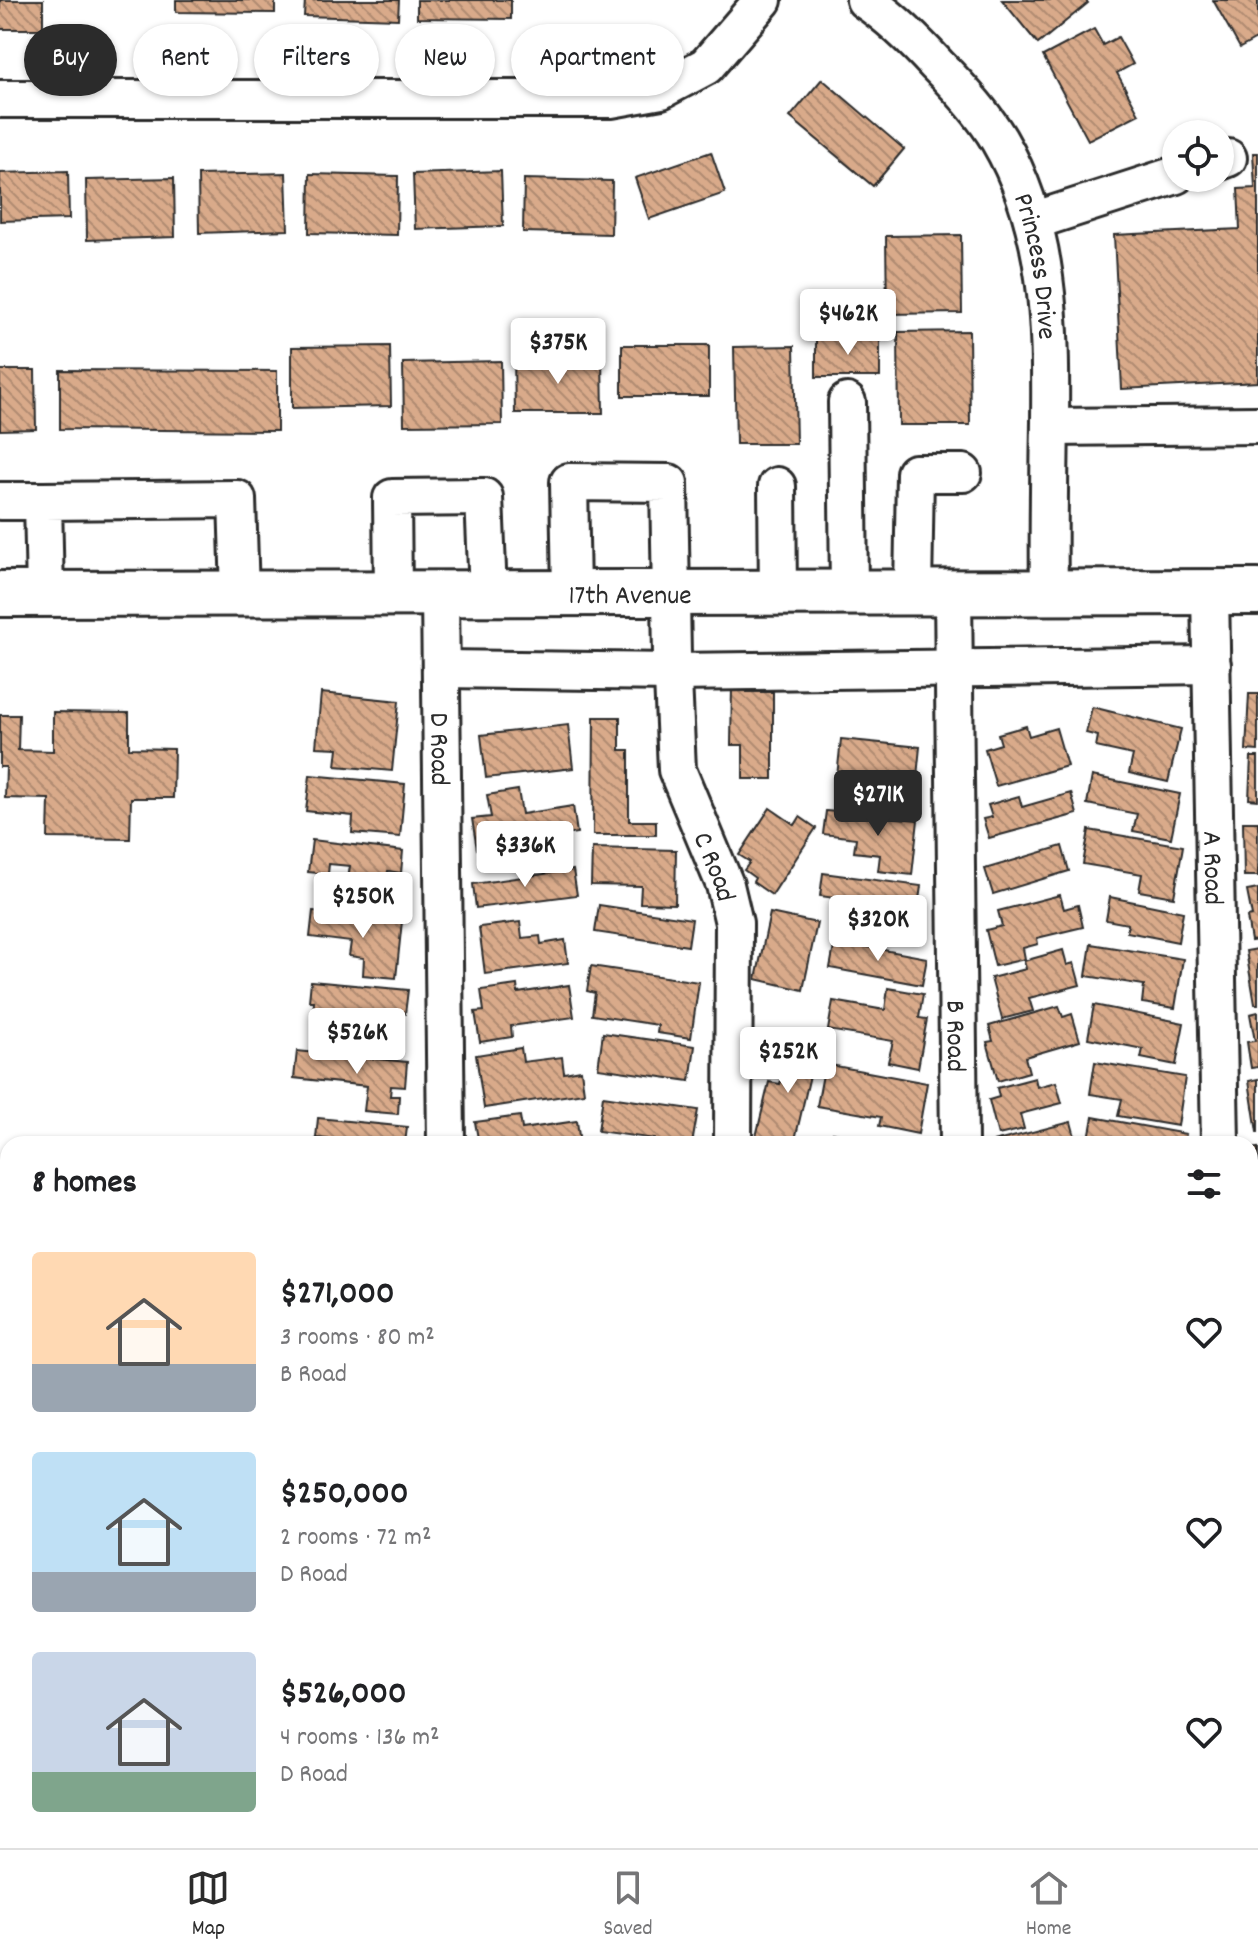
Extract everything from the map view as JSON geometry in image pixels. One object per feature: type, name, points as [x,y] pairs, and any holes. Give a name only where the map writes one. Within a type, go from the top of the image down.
[{"type":"main road","name":"17th Avenue","points":[[0,594],[1258,592]]},
{"type":"street","points":[[0,99],[611,99],[661,90],[706,66],[763,0]]},
{"type":"street","name":"Princess Drive","points":[[865,0],[909,36],[956,84],[998,138],[1016,173],[1033,221],[1047,287],[1051,339],[1049,592]]},
{"type":"street","points":[[1033,221],[1162,180]]},
{"type":"street","points":[[847,402],[849,592]]},
{"type":"street","points":[[1050,427],[1258,425]]},
{"type":"street","name":"B Road","points":[[959,1136],[954,667],[933,592],[915,473],[963,473]]},
{"type":"street","name":"C Road","points":[[571,593],[569,482],[669,483],[677,770],[725,885],[734,923],[733,1136]]},
{"type":"street","points":[[777,486],[778,593]]},
{"type":"street","points":[[393,593],[392,498],[484,497],[488,593]]},
{"type":"street","points":[[0,501],[237,499],[240,594]]},
{"type":"street","points":[[43,501],[45,594]]},
{"type":"street","name":"A Road","points":[[1210,592],[1220,1136]]},
{"type":"street","name":"D Road","points":[[440,593],[446,1136]]},
{"type":"street","points":[[442,669],[673,672],[1212,665]]},
{"type":"building","points":[[0,0],[43,0],[43,24],[24,24],[24,29],[0,29]]},
{"type":"building","points":[[176,0],[275,0],[275,13],[176,12]]},
{"type":"building","points":[[305,0],[399,0],[398,19],[304,16]]},
{"type":"building","points":[[417,0],[511,0],[511,19],[417,18]]},
{"type":"building","points":[[1002,0],[1085,0],[1088,3],[1038,44]]},
{"type":"building","points":[[1213,0],[1258,0],[1258,38],[1240,48]]},
{"type":"building","points":[[1094,29],[1103,45],[1118,37],[1133,64],[1117,73],[1139,114],[1088,140],[1043,56]]},
{"type":"building","points":[[822,79],[904,149],[873,186],[790,117]]},
{"type":"building","points":[[711,152],[725,193],[649,219],[635,178]]},
{"type":"building","points":[[1253,153],[1258,153],[1258,382],[1122,389],[1114,235],[1240,229],[1238,189],[1255,188]]},
{"type":"building","points":[[68,171],[69,219],[0,221],[0,173]]},
{"type":"building","points":[[501,171],[503,226],[415,229],[413,174]]},
{"type":"building","points":[[286,173],[288,230],[199,233],[198,175]]},
{"type":"building","points":[[310,174],[398,176],[397,235],[309,233]]},
{"type":"building","points":[[174,178],[175,237],[87,240],[86,180]]},
{"type":"building","points":[[524,179],[612,181],[611,234],[523,232]]},
{"type":"building","points":[[961,235],[962,313],[887,314],[886,236]]},
{"type":"building","points":[[969,331],[970,425],[899,425],[898,332]]},
{"type":"building","points":[[816,337],[880,337],[880,377],[816,377]]},
{"type":"building","points":[[622,345],[709,345],[709,396],[622,396]]},
{"type":"building","points":[[390,346],[391,406],[292,408],[292,347]]},
{"type":"building","points":[[794,346],[796,444],[736,444],[734,347]]},
{"type":"building","points":[[514,358],[602,358],[603,413],[515,413]]},
{"type":"building","points":[[501,361],[502,424],[404,425],[403,363]]},
{"type":"building","points":[[0,370],[35,370],[36,429],[0,430]]},
{"type":"building","points":[[60,370],[277,371],[277,431],[60,429]]},
{"type":"building","points":[[732,686],[747,686],[747,692],[773,692],[773,779],[743,779],[743,745],[731,745]]},
{"type":"building","points":[[321,693],[399,701],[392,771],[336,766],[338,748],[316,747]]},
{"type":"building","points":[[1249,694],[1258,694],[1258,751],[1246,750]]},
{"type":"building","points":[[1092,707],[1181,729],[1168,782],[1129,773],[1133,755],[1096,747],[1098,736],[1086,733]]},
{"type":"building","points":[[53,712],[129,713],[129,748],[174,749],[173,798],[131,798],[130,839],[48,838],[49,799],[5,798],[6,767],[0,767],[0,715],[19,715],[18,750],[53,751]]},
{"type":"building","points":[[594,717],[620,717],[620,750],[629,750],[629,821],[656,821],[656,835],[593,835]]},
{"type":"building","points":[[568,725],[573,768],[486,778],[481,735]]},
{"type":"building","points":[[1026,726],[1029,736],[1056,728],[1067,766],[996,786],[985,749],[1001,744],[998,734]]},
{"type":"building","points":[[841,739],[920,747],[913,815],[849,808],[851,788],[836,786]]},
{"type":"building","points":[[1251,757],[1258,757],[1258,800],[1249,799]]},
{"type":"building","points":[[310,775],[405,784],[400,837],[352,833],[353,816],[306,811]]},
{"type":"building","points":[[1092,776],[1180,794],[1171,838],[1133,831],[1137,814],[1087,804]]},
{"type":"building","points":[[518,790],[522,814],[573,806],[577,833],[477,849],[472,819],[491,817],[487,795]]},
{"type":"building","points":[[1071,793],[1077,814],[989,838],[983,819],[992,817],[988,805],[1019,796],[1022,807]]},
{"type":"building","points":[[770,808],[795,825],[800,817],[816,828],[772,895],[753,882],[755,878],[744,870],[750,862],[739,855]]},
{"type":"building","points":[[826,811],[918,820],[912,875],[878,871],[880,855],[854,852],[856,838],[823,834]]},
{"type":"building","points":[[1243,822],[1258,822],[1258,876],[1244,876]]},
{"type":"building","points":[[1089,830],[1183,846],[1174,897],[1139,891],[1142,874],[1083,864]]},
{"type":"building","points":[[312,840],[403,851],[401,873],[388,871],[386,882],[394,883],[392,901],[357,896],[359,881],[348,879],[350,866],[329,864],[328,874],[308,872]]},
{"type":"building","points":[[1062,846],[1069,871],[993,894],[985,869]]},
{"type":"building","points":[[592,848],[676,850],[675,904],[640,903],[641,886],[591,885]]},
{"type":"building","points":[[573,870],[577,895],[476,908],[473,884]]},
{"type":"building","points":[[823,873],[921,886],[913,942],[874,937],[877,920],[840,915],[842,899],[820,896]]},
{"type":"building","points":[[1258,889],[1258,940],[1251,941],[1247,917],[1252,916],[1247,891]]},
{"type":"building","points":[[1060,895],[1064,909],[1078,905],[1083,927],[1037,938],[1038,944],[1023,948],[1025,959],[995,966],[986,930],[1002,926],[998,911]]},
{"type":"building","points":[[1110,897],[1183,912],[1178,942],[1127,932],[1128,924],[1106,920]]},
{"type":"building","points":[[599,905],[692,919],[688,946],[595,932]]},
{"type":"building","points":[[313,911],[402,921],[396,978],[363,975],[364,958],[349,956],[351,942],[310,937]]},
{"type":"building","points":[[770,913],[817,923],[803,990],[756,979]]},
{"type":"building","points":[[520,922],[522,938],[540,936],[541,944],[565,940],[568,963],[485,974],[479,927]]},
{"type":"building","points":[[835,941],[927,958],[922,985],[830,968]]},
{"type":"building","points":[[1091,944],[1183,959],[1175,1008],[1142,1003],[1144,985],[1086,976]]},
{"type":"building","points":[[1258,949],[1258,1004],[1255,1004],[1246,951]]},
{"type":"building","points":[[1063,950],[1067,965],[1074,963],[1080,985],[1029,998],[1033,1011],[1002,1019],[991,978],[1026,969],[1024,961]]},
{"type":"building","points":[[591,966],[699,982],[691,1038],[657,1033],[658,1025],[592,1015],[595,993],[587,991]]},
{"type":"building","points":[[311,981],[408,990],[405,1014],[396,1013],[393,1045],[363,1042],[365,1025],[313,1020],[314,1001],[309,1001]]},
{"type":"building","points":[[517,985],[518,993],[569,985],[574,1017],[511,1026],[512,1037],[480,1042],[475,1012],[484,1011],[481,990]]},
{"type":"building","points":[[888,988],[923,994],[919,1018],[927,1019],[918,1068],[888,1062],[893,1041],[828,1030],[833,1001],[885,1010]]},
{"type":"building","points":[[1094,1005],[1184,1023],[1176,1065],[1141,1058],[1143,1049],[1088,1038]]},
{"type":"building","points":[[1059,1006],[1063,1017],[1072,1014],[1080,1041],[1025,1057],[1029,1072],[998,1081],[987,1042],[993,1041],[989,1026]]},
{"type":"building","points":[[1258,1012],[1258,1067],[1251,1068],[1247,1042],[1255,1041],[1250,1014]]},
{"type":"building","points":[[603,1033],[695,1046],[690,1081],[598,1068]]},
{"type":"building","points":[[792,1035],[818,1041],[796,1136],[756,1136],[769,1082],[780,1084]]},
{"type":"building","points":[[521,1048],[523,1062],[562,1057],[564,1073],[581,1070],[584,1093],[484,1108],[476,1055]]},
{"type":"building","points":[[297,1051],[407,1062],[405,1087],[391,1086],[390,1096],[399,1096],[398,1114],[364,1111],[367,1086],[294,1078]]},
{"type":"building","points":[[1095,1062],[1185,1077],[1178,1126],[1118,1116],[1122,1099],[1090,1094]]},
{"type":"building","points":[[825,1064],[927,1083],[918,1134],[879,1126],[881,1117],[817,1106]]},
{"type":"building","points":[[1035,1078],[1037,1087],[1056,1082],[1062,1103],[1020,1114],[1024,1129],[998,1135],[989,1100],[999,1097],[997,1088]]},
{"type":"building","points":[[1258,1079],[1258,1132],[1257,1132],[1249,1081]]},
{"type":"building","points":[[603,1096],[698,1110],[693,1136],[634,1136],[598,1131]]},
{"type":"building","points":[[520,1116],[522,1129],[577,1121],[579,1136],[478,1136],[475,1122]]},
{"type":"building","points":[[1093,1117],[1186,1134],[1186,1136],[1089,1136]]},
{"type":"building","points":[[318,1118],[407,1127],[406,1136],[316,1136]]},
{"type":"building","points":[[1071,1122],[1075,1136],[1016,1136]]}]
